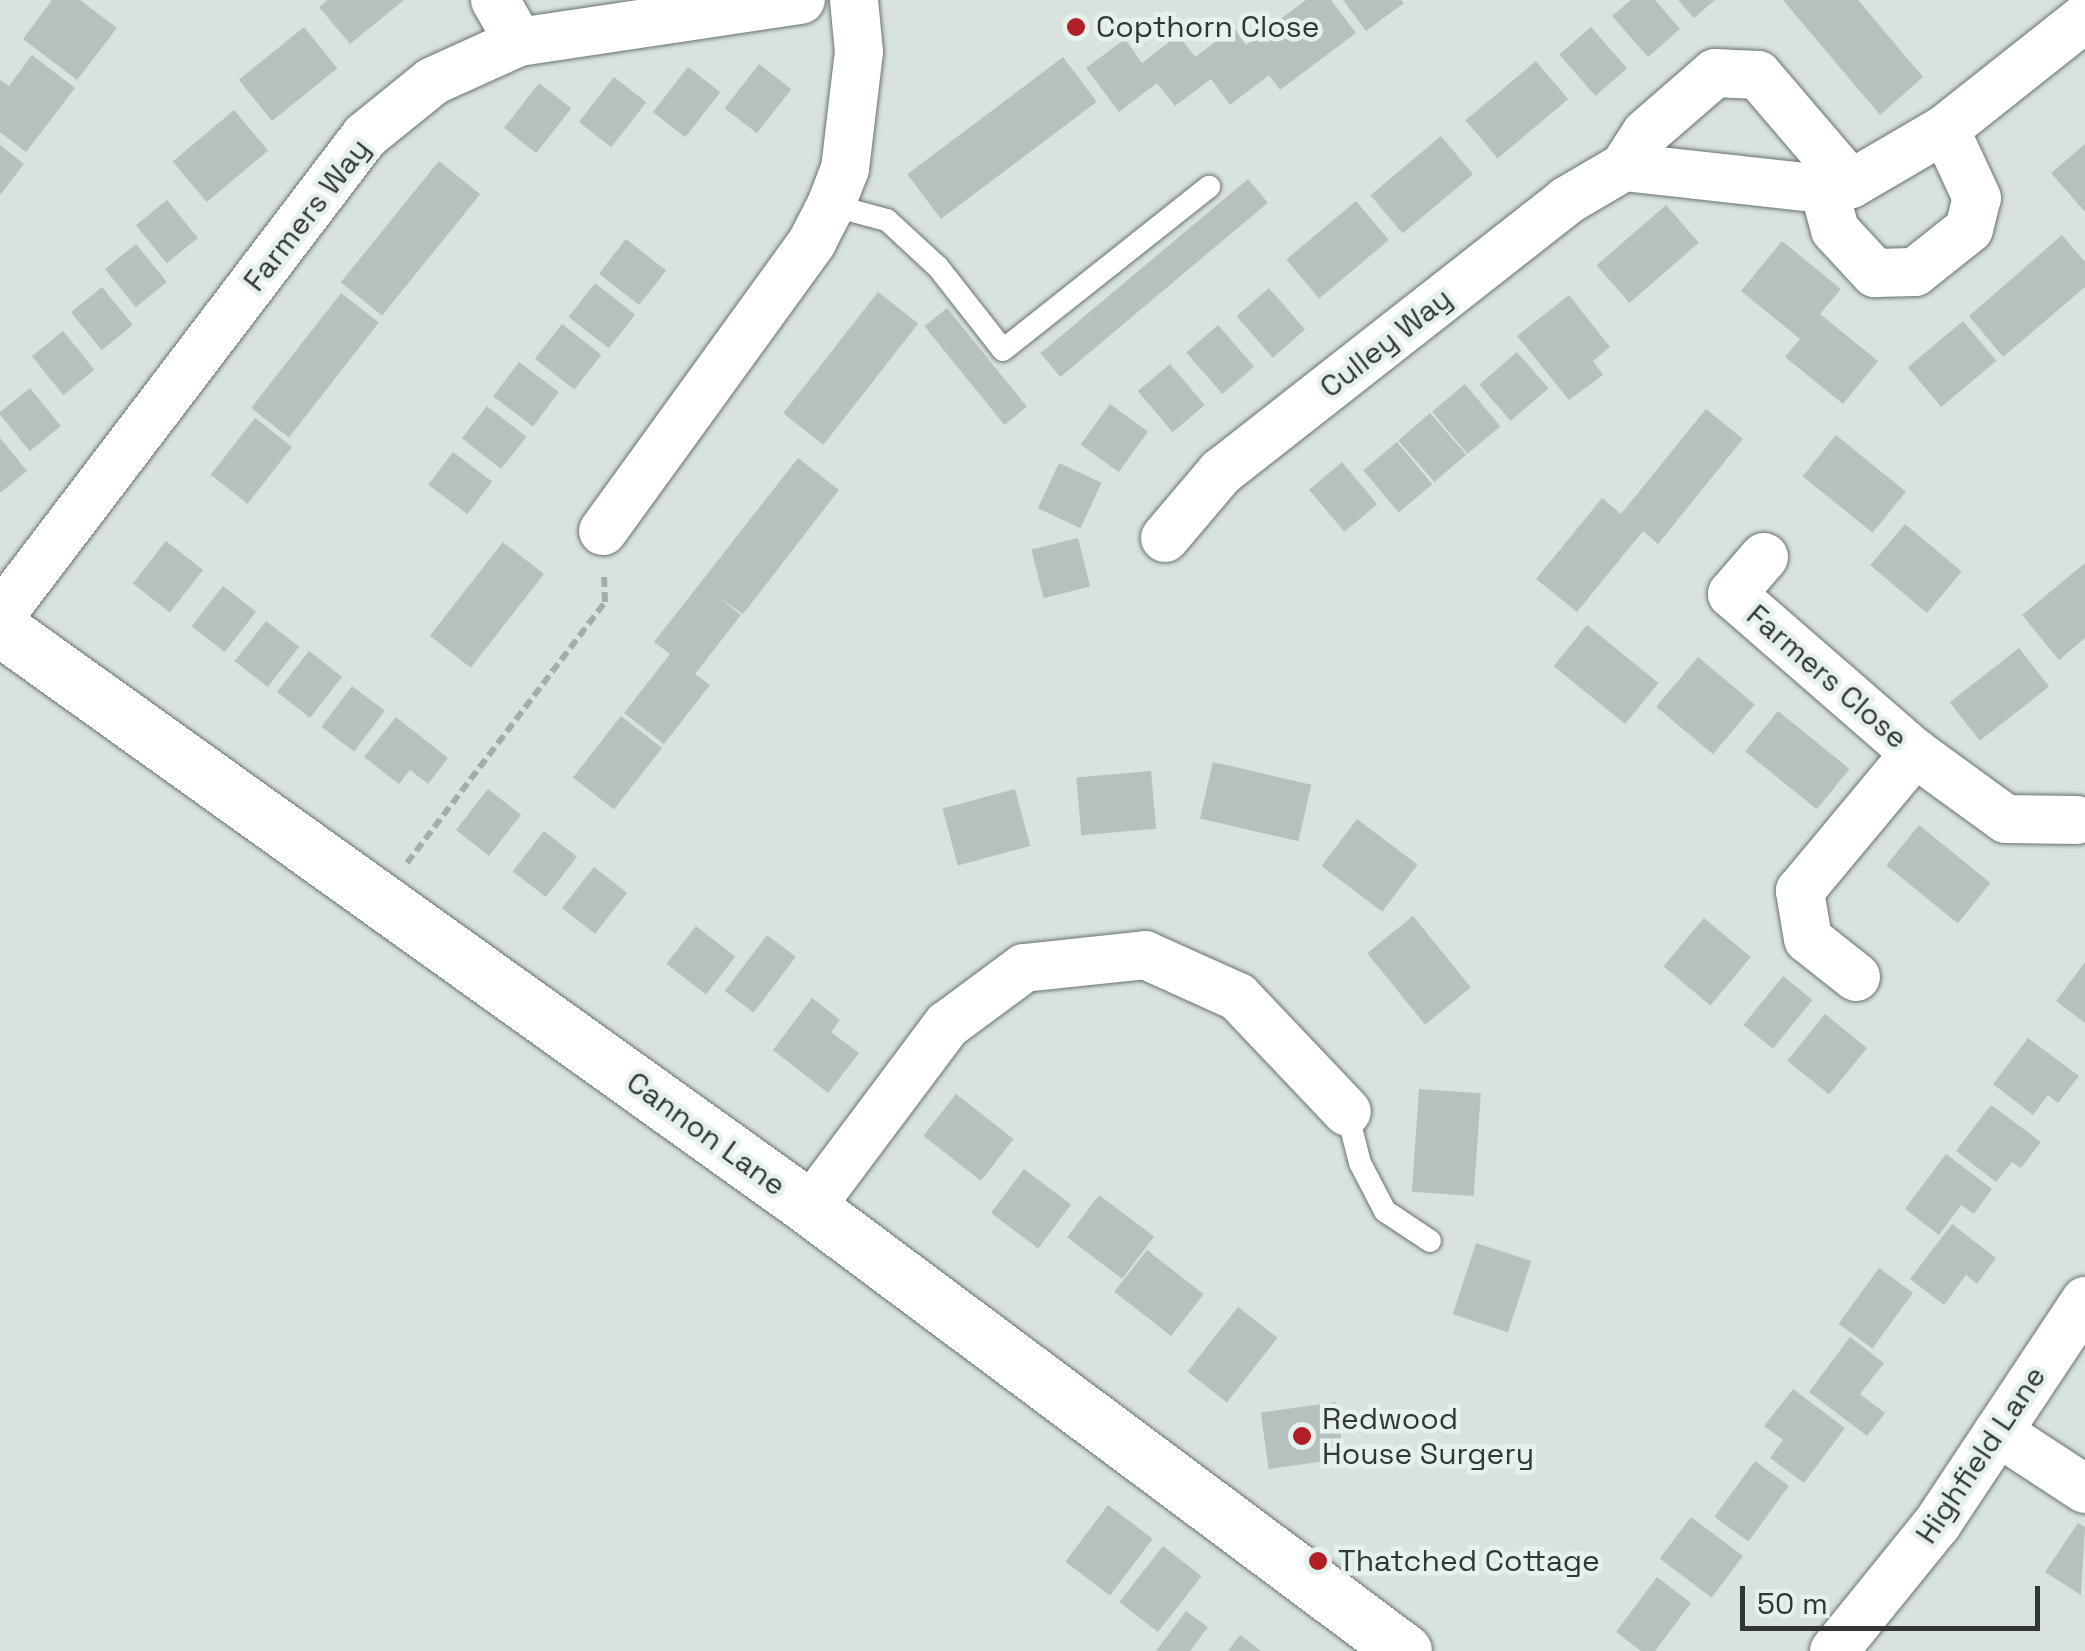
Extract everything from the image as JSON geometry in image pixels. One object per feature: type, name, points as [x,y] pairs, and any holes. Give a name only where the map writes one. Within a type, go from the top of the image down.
[{"type":"street","points":[[495,0],[518,42]]},
{"type":"street","name":"Farmers Way","points":[[0,616],[365,136],[434,81],[518,42],[801,0]]},
{"type":"street","points":[[603,532],[812,242],[831,205],[845,169],[858,52],[854,0]]},
{"type":"street","points":[[1624,167],[1838,186],[1945,129],[2085,18]]},
{"type":"street","name":"Culley Way","points":[[1165,538],[1220,472],[1566,201],[1624,167],[1646,133],[1715,72],[1758,75],[1838,186],[1834,230],[1875,272],[1915,272],[1969,229],[1977,198],[1966,161],[1945,129]]},
{"type":"street","name":"Farmers Close","points":[[1764,557],[1732,594],[1916,753],[2006,818],[2082,814]]},
{"type":"street","name":"Cannon Lane","points":[[0,628],[810,1208],[1404,1651]]},
{"type":"street","name":"Farmers Close","points":[[1856,978],[1808,939],[1800,891],[1916,753]]},
{"type":"street","points":[[810,1208],[947,1026],[1024,968],[1145,954],[1238,996],[1347,1112]]},
{"type":"street","name":"Highfield Lane","points":[[1834,1651],[1937,1524],[2085,1301]]},
{"type":"street","points":[[1998,1432],[2085,1488]]},
{"type":"lane","points":[[831,205],[886,220],[938,266],[1003,350],[1209,187]]},
{"type":"lane","points":[[1347,1112],[1360,1162],[1384,1210],[1430,1241]]},
{"type":"path","points":[[378,899],[500,748],[605,602],[603,532]]},
{"type":"building","points":[[52,0],[80,0],[117,28],[77,80],[23,39]]},
{"type":"building","points":[[328,0],[404,0],[350,44],[319,7]]},
{"type":"building","points":[[1306,0],[1331,0],[1356,33],[1280,90],[1269,75],[1230,105],[1211,79],[1175,106],[1157,83],[1119,112],[1086,68],[1125,39],[1142,63],[1178,35],[1195,57],[1234,28],[1246,45]]},
{"type":"building","points":[[1343,0],[1401,0],[1404,3],[1366,31]]},
{"type":"building","points":[[1631,0],[1655,0],[1680,29],[1648,57],[1612,16]]},
{"type":"building","points":[[1678,0],[1715,0],[1694,18]]},
{"type":"building","points":[[1783,0],[1858,0],[1923,77],[1880,115]]},
{"type":"building","points":[[304,27],[337,68],[272,121],[239,80]]},
{"type":"building","points":[[1591,27],[1627,69],[1595,96],[1559,55]]},
{"type":"building","points":[[32,55],[75,88],[26,152],[0,132],[0,80],[9,86]]},
{"type":"building","points":[[1063,57],[1097,102],[941,219],[907,174]]},
{"type":"building","points":[[1536,61],[1568,99],[1498,158],[1466,120]]},
{"type":"building","points":[[759,64],[791,89],[757,133],[725,108]]},
{"type":"building","points":[[688,67],[720,92],[685,137],[653,112]]},
{"type":"building","points":[[614,77],[646,102],[611,147],[579,122]]},
{"type":"building","points":[[539,83],[571,108],[536,153],[504,128]]},
{"type":"building","points":[[234,110],[268,151],[207,202],[173,161]]},
{"type":"building","points":[[1441,136],[1473,174],[1403,233],[1371,195]]},
{"type":"building","points":[[2085,144],[2085,212],[2051,173]]},
{"type":"building","points":[[0,145],[24,164],[0,195]]},
{"type":"building","points":[[439,161],[480,194],[382,316],[341,282]]},
{"type":"building","points":[[1248,179],[1268,203],[1060,377],[1040,353]]},
{"type":"building","points":[[167,200],[198,238],[167,263],[136,225]]},
{"type":"building","points":[[1356,201],[1389,240],[1319,299],[1286,259]]},
{"type":"building","points":[[1666,205],[1699,243],[1629,303],[1597,265]]},
{"type":"building","points":[[2062,235],[2085,262],[2085,287],[2003,357],[1969,316]]},
{"type":"building","points":[[626,239],[666,270],[639,305],[599,274]]},
{"type":"building","points":[[1782,241],[1841,289],[1820,314],[1878,361],[1843,404],[1785,357],[1800,339],[1741,291]]},
{"type":"building","points":[[136,244],[167,282],[136,307],[105,269]]},
{"type":"building","points":[[595,283],[635,314],[609,348],[569,317]]},
{"type":"building","points":[[102,287],[133,325],[102,350],[71,312]]},
{"type":"building","points":[[1269,288],[1305,330],[1273,358],[1237,316]]},
{"type":"building","points":[[878,292],[918,323],[823,445],[783,413]]},
{"type":"building","points":[[341,293],[379,323],[289,438],[251,408]]},
{"type":"building","points":[[1569,295],[1610,347],[1593,361],[1603,375],[1569,400],[1517,336]]},
{"type":"building","points":[[947,308],[1027,407],[1004,425],[924,326]]},
{"type":"building","points":[[1963,321],[1996,361],[1941,407],[1908,367]]},
{"type":"building","points":[[562,324],[601,355],[574,389],[535,359]]},
{"type":"building","points":[[1218,325],[1254,367],[1222,394],[1186,353]]},
{"type":"building","points":[[63,331],[94,370],[63,395],[32,356]]},
{"type":"building","points":[[1517,352],[1548,388],[1511,421],[1479,385]]},
{"type":"building","points":[[519,362],[559,392],[533,426],[493,396]]},
{"type":"building","points":[[1170,364],[1205,405],[1173,432],[1138,391]]},
{"type":"building","points":[[1465,384],[1500,426],[1467,454],[1432,412]]},
{"type":"building","points":[[30,388],[61,426],[30,451],[0,412]]},
{"type":"building","points":[[1110,404],[1148,432],[1119,472],[1081,444]]},
{"type":"building","points":[[487,406],[526,437],[501,469],[462,438]]},
{"type":"building","points":[[1706,409],[1743,439],[1658,544],[1643,531],[1577,612],[1536,579],[1602,498],[1621,514]]},
{"type":"building","points":[[1430,413],[1466,455],[1434,482],[1398,441]]},
{"type":"building","points":[[255,418],[292,447],[248,504],[211,475]]},
{"type":"building","points":[[1836,435],[1906,492],[1873,533],[1803,476]]},
{"type":"building","points":[[0,438],[27,471],[0,493]]},
{"type":"building","points":[[1397,442],[1432,484],[1399,512],[1363,470]]},
{"type":"building","points":[[453,452],[492,481],[467,514],[428,485]]},
{"type":"building","points":[[798,458],[839,490],[743,614],[718,597],[741,615],[695,674],[710,685],[664,744],[624,713],[670,654],[654,642]]},
{"type":"building","points":[[1342,462],[1377,504],[1344,532],[1309,490]]},
{"type":"building","points":[[1059,463],[1102,483],[1080,528],[1038,508]]},
{"type":"building","points":[[1905,524],[1962,572],[1927,613],[1870,565]]},
{"type":"building","points":[[1078,538],[1090,587],[1044,598],[1031,550]]},
{"type":"building","points":[[166,541],[203,570],[170,612],[133,584]]},
{"type":"building","points":[[503,542],[544,574],[471,668],[430,636]]},
{"type":"building","points":[[2085,563],[2085,638],[2059,660],[2022,615]]},
{"type":"building","points":[[223,586],[256,612],[225,652],[192,626]]},
{"type":"building","points":[[266,621],[299,647],[268,687],[235,661]]},
{"type":"building","points":[[1587,625],[1658,683],[1625,724],[1554,666]]},
{"type":"building","points":[[2019,648],[2049,687],[1980,741],[1950,702]]},
{"type":"building","points":[[309,651],[342,677],[310,718],[277,692]]},
{"type":"building","points":[[1698,657],[1755,705],[1713,754],[1656,707]]},
{"type":"building","points":[[352,686],[385,711],[354,751],[321,727]]},
{"type":"building","points":[[1778,711],[1849,769],[1817,809],[1745,751]]},
{"type":"building","points":[[621,716],[662,748],[614,809],[573,777]]},
{"type":"building","points":[[396,717],[448,758],[428,784],[410,770],[399,784],[364,757]]},
{"type":"building","points":[[1213,762],[1311,785],[1298,841],[1200,819]]},
{"type":"building","points":[[1151,771],[1156,829],[1081,835],[1076,778]]},
{"type":"building","points":[[488,789],[521,815],[489,856],[456,830]]},
{"type":"building","points":[[1015,789],[1030,846],[958,865],[943,808]]},
{"type":"building","points":[[1357,819],[1418,865],[1382,912],[1321,866]]},
{"type":"building","points":[[1919,825],[1990,883],[1958,923],[1886,865]]},
{"type":"building","points":[[544,831],[577,857],[546,897],[513,871]]},
{"type":"building","points":[[594,867],[627,893],[595,934],[562,908]]},
{"type":"building","points":[[1413,916],[1471,987],[1425,1025],[1367,953]]},
{"type":"building","points":[[1704,918],[1751,957],[1710,1005],[1664,966]]},
{"type":"building","points":[[696,926],[735,957],[706,995],[666,964]]},
{"type":"building","points":[[767,935],[796,957],[754,1013],[725,991]]},
{"type":"building","points":[[2085,962],[2085,1023],[2056,1001]]},
{"type":"building","points":[[1783,976],[1813,1000],[1773,1049],[1743,1025]]},
{"type":"building","points":[[812,998],[840,1020],[831,1032],[859,1053],[828,1093],[773,1050]]},
{"type":"building","points":[[1825,1014],[1867,1048],[1829,1095],[1787,1061]]},
{"type":"building","points":[[2028,1038],[2079,1076],[2058,1103],[2048,1095],[2033,1115],[1993,1084]]},
{"type":"building","points":[[1419,1089],[1481,1093],[1474,1196],[1412,1192]]},
{"type":"building","points":[[956,1094],[1014,1139],[981,1181],[923,1136]]},
{"type":"building","points":[[1991,1105],[2041,1142],[2021,1168],[2012,1162],[1996,1182],[1956,1151]]},
{"type":"building","points":[[1946,1154],[1992,1189],[1974,1214],[1961,1205],[1939,1235],[1905,1209]]},
{"type":"building","points":[[1024,1169],[1071,1205],[1038,1248],[991,1213]]},
{"type":"building","points":[[1099,1195],[1154,1237],[1122,1279],[1067,1237]]},
{"type":"building","points":[[1952,1224],[1996,1258],[1977,1284],[1966,1275],[1944,1305],[1910,1279]]},
{"type":"building","points":[[1476,1243],[1531,1261],[1508,1332],[1453,1314]]},
{"type":"building","points":[[1147,1250],[1204,1294],[1171,1336],[1114,1292]]},
{"type":"building","points":[[1879,1268],[1913,1293],[1872,1349],[1838,1324]]},
{"type":"building","points":[[1238,1307],[1277,1338],[1227,1402],[1188,1372]]},
{"type":"building","points":[[1850,1337],[1884,1363],[1860,1394],[1885,1413],[1867,1436],[1809,1392]]},
{"type":"building","points":[[1793,1389],[1845,1428],[1804,1483],[1770,1458],[1783,1440],[1764,1426]]},
{"type":"building","name":"Redwood House Surgery","points":[[1336,1402],[1344,1458],[1269,1469],[1261,1413]]},
{"type":"building","points":[[1755,1461],[1789,1486],[1748,1542],[1714,1517]]},
{"type":"building","points":[[1108,1505],[1153,1539],[1110,1595],[1065,1562]]},
{"type":"building","points":[[1691,1517],[1743,1556],[1712,1598],[1660,1559]]},
{"type":"building","points":[[2078,1523],[2085,1527],[2081,1595],[2045,1572]]},
{"type":"building","points":[[1163,1546],[1202,1576],[1158,1632],[1119,1602]]},
{"type":"building","points":[[1657,1577],[1691,1603],[1655,1651],[1641,1651],[1616,1632]]},
{"type":"building","points":[[1186,1611],[1208,1627],[1190,1651],[1156,1651]]},
{"type":"building","points":[[1240,1635],[1261,1651],[1228,1651]]},
{"type":"place","name":"Copthorn Close","points":[[1076,27]]},
{"type":"place","name":"Redwood House Surgery","points":[[1302,1436]]},
{"type":"place","name":"Thatched Cottage","points":[[1318,1561]]}]
